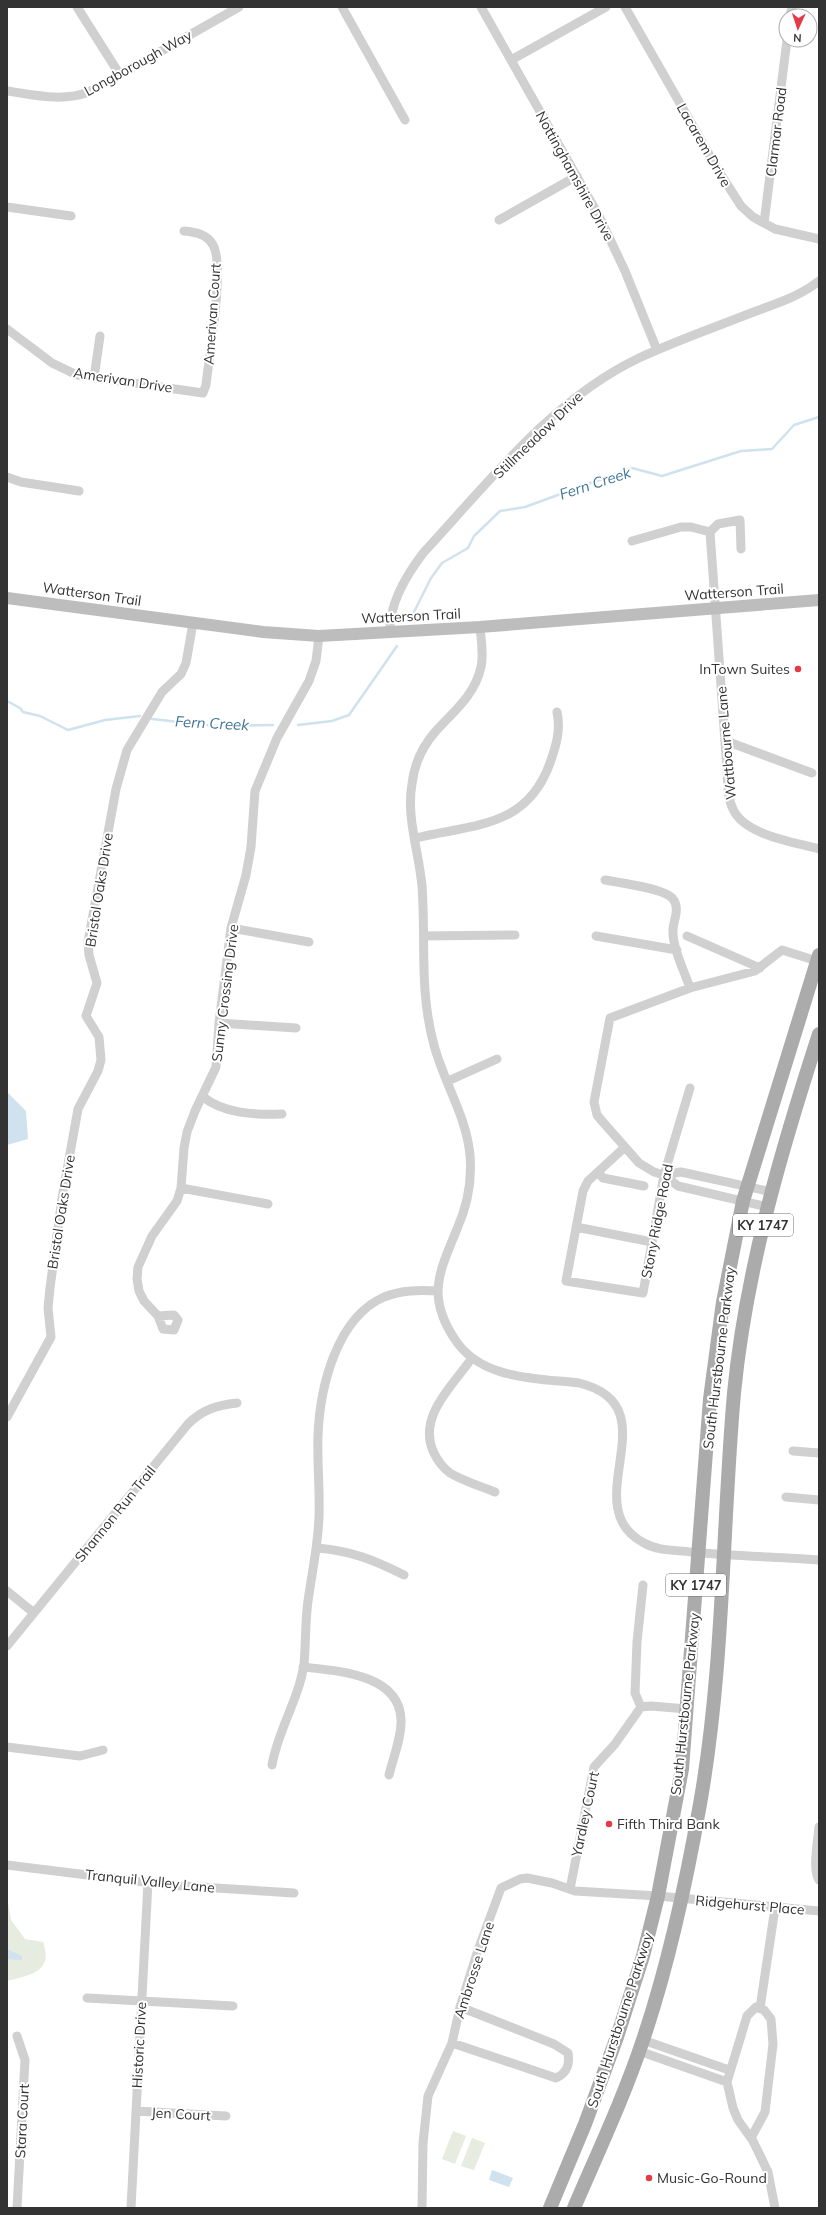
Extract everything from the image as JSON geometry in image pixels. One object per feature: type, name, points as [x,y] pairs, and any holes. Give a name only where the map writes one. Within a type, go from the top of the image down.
[{"type":"main road","name":"Watterson Trail","points":[[7,598],[263,632],[319,636],[480,627],[819,600]]},
{"type":"main road","name":"South Hurstbourne Parkway","points":[[550,2208],[585,2124],[617,2037],[643,1956],[658,1896],[682,1769],[710,1399],[723,1302],[743,1201],[818,958]]},
{"type":"main road","name":"South Hurstbourne Parkway","points":[[574,2208],[641,2046],[664,1970],[682,1899],[701,1801],[714,1705],[734,1392],[742,1332],[751,1280],[787,1132],[819,1034]]},
{"type":"street","points":[[77,7],[120,75]]},
{"type":"street","name":"Longborough Way","points":[[7,91],[56,98],[74,96],[89,92],[239,7]]},
{"type":"street","points":[[342,7],[406,120]]},
{"type":"street","name":"Nottinghamshire Drive","points":[[481,7],[599,216],[625,271],[657,350]]},
{"type":"street","points":[[511,60],[606,7]]},
{"type":"street","name":"Lacarem Drive","points":[[625,7],[729,190],[747,212],[764,223],[779,230],[819,238]]},
{"type":"street","name":"Clarmar Road","points":[[764,223],[786,48]]},
{"type":"street","points":[[499,220],[577,176]]},
{"type":"street","points":[[7,207],[71,216]]},
{"type":"street","name":"Amerivan Court","points":[[184,231],[196,233],[208,238],[213,245],[217,256],[215,304],[206,384],[203,393]]},
{"type":"street","name":"Stillmeadow Drive","points":[[390,632],[391,615],[404,582],[414,565],[514,455],[578,396],[621,367],[657,350],[790,299],[819,281]]},
{"type":"street","name":"Amerivan Drive","points":[[7,329],[52,363],[69,373],[94,378],[203,393]]},
{"type":"street","points":[[94,378],[100,336]]},
{"type":"street","points":[[7,477],[34,485],[79,491]]},
{"type":"street","points":[[632,541],[681,527],[691,527],[710,532],[718,524],[740,520],[741,549]]},
{"type":"street","name":"Wattbourne Lane","points":[[710,532],[730,801],[737,817],[753,829],[819,849]]},
{"type":"street","name":"Bristol Oaks Drive","points":[[7,1417],[51,1337],[48,1308],[50,1288],[62,1198],[78,1109],[98,1071],[101,1060],[99,1037],[86,1016],[97,983],[89,955],[88,942],[116,789],[127,750],[162,692],[181,674],[189,649],[193,623]]},
{"type":"street","points":[[480,627],[482,657],[477,679],[467,697],[434,733],[416,764],[410,792],[411,812],[422,885],[424,936],[423,984],[428,1018],[434,1046],[465,1127],[470,1166],[465,1205],[458,1228],[444,1258],[438,1290],[446,1324],[460,1347],[472,1358],[503,1373],[579,1383],[593,1387],[609,1396],[618,1408],[624,1429],[615,1496],[618,1513],[626,1529],[636,1539],[656,1548],[699,1553],[819,1560]]},
{"type":"street","name":"Sunny Crossing Drive","points":[[158,1316],[144,1301],[139,1290],[137,1279],[138,1267],[145,1249],[171,1211],[181,1188],[184,1148],[187,1132],[216,1067],[219,1023],[231,928],[246,875],[251,847],[255,791],[277,738],[309,681],[316,661],[319,636]]},
{"type":"street","points":[[416,838],[489,823],[522,807],[538,790],[548,770],[557,742],[559,728],[557,712]]},
{"type":"street","points":[[726,741],[812,773]]},
{"type":"street","points":[[606,880],[663,892],[673,898],[677,905],[673,930],[677,950],[690,988]]},
{"type":"street","points":[[231,928],[309,942]]},
{"type":"street","points":[[424,936],[515,935]]},
{"type":"street","points":[[596,936],[677,950]]},
{"type":"street","points":[[687,936],[760,968]]},
{"type":"street","points":[[772,1192],[681,1172],[664,1174],[654,1172],[639,1163],[597,1115],[595,1108],[610,1018],[690,988],[755,971],[782,950],[818,958]]},
{"type":"street","points":[[219,1023],[296,1028]]},
{"type":"street","points":[[448,1081],[497,1059]]},
{"type":"street","name":"Stony Ridge Road","points":[[626,1147],[588,1181],[583,1191],[566,1282],[643,1293],[664,1174],[690,1088]]},
{"type":"street","points":[[202,1096],[230,1109],[248,1113],[282,1114]]},
{"type":"street","points":[[598,1172],[603,1178],[644,1186]]},
{"type":"street","points":[[664,1174],[678,1186],[768,1207]]},
{"type":"street","points":[[181,1188],[268,1204]]},
{"type":"street","points":[[576,1227],[652,1242]]},
{"type":"street","points":[[272,1765],[274,1751],[294,1698],[303,1667],[308,1602],[318,1548],[320,1494],[318,1447],[319,1416],[324,1385],[333,1357],[348,1330],[357,1318],[374,1303],[383,1298],[408,1291],[438,1290]]},
{"type":"street","points":[[472,1358],[434,1410],[428,1429],[429,1442],[435,1457],[444,1469],[458,1478],[495,1492]]},
{"type":"street","name":"Shannon Run Trail","points":[[7,1646],[193,1419],[212,1407],[237,1403]]},
{"type":"street","points":[[793,1451],[819,1453]]},
{"type":"street","points":[[786,1497],[819,1500]]},
{"type":"street","points":[[318,1548],[343,1551],[367,1557],[404,1574]]},
{"type":"street","points":[[643,1585],[637,1642],[635,1693],[641,1707],[651,1706],[687,1709]]},
{"type":"street","points":[[7,1591],[34,1613]]},
{"type":"street","points":[[303,1667],[371,1679],[380,1683],[395,1698],[401,1720],[389,1776]]},
{"type":"street","name":"Yardley Court","points":[[570,1889],[594,1767],[615,1744],[641,1707]]},
{"type":"street","points":[[7,1747],[80,1756],[102,1750]]},
{"type":"street","points":[[819,1827],[816,1857],[816,1876],[819,1880]]},
{"type":"street","name":"Tranquil Valley Lane","points":[[7,1864],[208,1889],[294,1893]]},
{"type":"street","name":"Ambrosse Lane","points":[[422,2208],[423,2143],[428,2096],[452,2043],[460,2007],[478,1950],[501,1888],[520,1879],[527,1878],[552,1883],[570,1889],[658,1896]]},
{"type":"street","name":"Historic Drive","points":[[131,2208],[148,1882]]},
{"type":"street","name":"Ridgehurst Place","points":[[658,1896],[819,1911]]},
{"type":"street","points":[[760,2008],[775,1908]]},
{"type":"street","points":[[87,1998],[233,2006]]},
{"type":"street","points":[[452,2043],[556,2078],[563,2075],[570,2064],[568,2053],[554,2044],[460,2007]]},
{"type":"street","points":[[751,2138],[765,2112],[773,2044],[771,2019],[768,2013],[756,2007],[747,2016],[727,2082],[733,2108],[738,2120],[751,2138],[768,2172],[775,2208]]},
{"type":"street","name":"Stara Court","points":[[17,2208],[25,2060],[18,2036]]},
{"type":"street","points":[[641,2046],[730,2070]]},
{"type":"street","points":[[641,2046],[727,2082]]},
{"type":"street","name":"Jen Court","points":[[136,2111],[226,2116]]},
{"type":"shaded area","points":[[7,1897],[11,1920],[25,1939],[43,1942],[46,1952],[43,1966],[38,1970],[24,1977],[7,1981]]},
{"type":"shaded area","points":[[453,2131],[466,2136],[455,2164],[442,2159]]},
{"type":"shaded area","points":[[472,2138],[485,2143],[474,2170],[461,2166]]},
{"type":"water","points":[[7,1092],[26,1111],[28,1139],[7,1145]]},
{"type":"water","points":[[7,1949],[22,1956],[22,1960],[7,1959]]},
{"type":"water","points":[[492,2170],[513,2178],[509,2187],[489,2180]]},
{"type":"waterway","name":"Fern Creek","points":[[411,618],[431,578],[442,563],[468,548],[474,536],[500,511],[525,507],[632,468],[662,476],[741,451],[772,449],[794,425],[819,417]]},
{"type":"waterway","name":"Fern Creek","points":[[298,725],[332,721],[349,715],[397,646]]},
{"type":"waterway","name":"Fern Creek","points":[[7,701],[20,708],[23,712],[40,716],[68,730],[105,720],[140,716]]},
{"type":"waterway","name":"Fern Creek","points":[[152,719],[215,726],[273,725]]},
{"type":"place","name":"InTown Suites","points":[[798,669]]},
{"type":"place","name":"Fifth Third Bank","points":[[609,1824]]},
{"type":"place","name":"Music-Go-Round","points":[[649,2178]]}]
